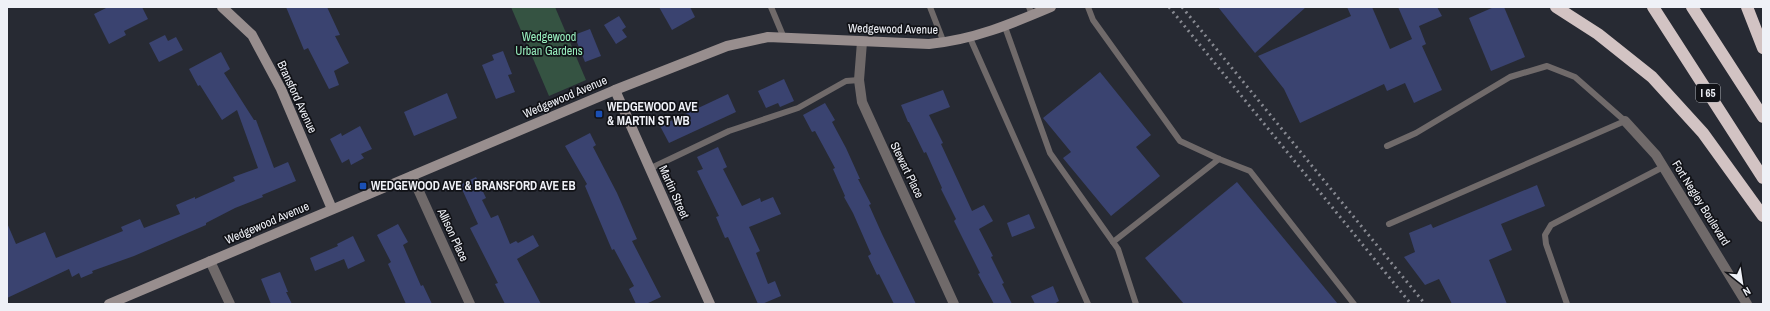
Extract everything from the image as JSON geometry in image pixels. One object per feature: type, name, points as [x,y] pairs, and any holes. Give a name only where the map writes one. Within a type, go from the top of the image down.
[{"type":"highway","points":[[1556,7],[1598,34],[1652,77],[1703,133],[1763,216]]},
{"type":"highway","name":"I 65","points":[[1653,7],[1763,178]]},
{"type":"highway","points":[[1692,7],[1763,117]]},
{"type":"highway","points":[[1747,7],[1763,48]]},
{"type":"main road","name":"Bransford Avenue","points":[[223,7],[252,35],[280,89],[332,209]]},
{"type":"main road","name":"Wedgewood Avenue","points":[[109,304],[615,90],[727,46],[768,37],[862,42],[944,43],[970,38],[1005,27],[1030,11],[1051,7]]},
{"type":"main road","name":"Martin Street","points":[[615,90],[710,304]]},
{"type":"street","name":"Stewart Place","points":[[862,42],[860,80],[862,102],[954,304]]},
{"type":"street","name":"Fort Negley Boulevard","points":[[1625,121],[1656,155],[1747,304]]},
{"type":"street","name":"Allison Place","points":[[412,176],[470,304]]},
{"type":"street","points":[[210,261],[230,304]]},
{"type":"lane","points":[[771,7],[784,38]]},
{"type":"lane","points":[[930,7],[944,43]]},
{"type":"lane","points":[[1088,7],[1093,20],[1180,141],[1219,160],[1250,171],[1354,304]]},
{"type":"lane","points":[[1005,27],[1050,153],[1118,249],[1136,304]]},
{"type":"lane","points":[[970,38],[1088,304]]},
{"type":"lane","points":[[1387,146],[1416,133],[1510,76],[1547,66],[1575,77],[1625,121],[1389,224]]},
{"type":"lane","points":[[649,169],[729,131],[798,108],[846,82],[860,80]]},
{"type":"lane","points":[[1113,242],[1219,160]]},
{"type":"lane","points":[[1567,304],[1546,244],[1545,235],[1551,225],[1663,167]]},
{"type":"green space","name":"Wedgewood Urban Gardens","points":[[511,7],[555,7],[586,80],[549,96]]},
{"type":"building","points":[[108,7],[142,7],[148,19],[124,31],[126,35],[109,44],[94,14]]},
{"type":"building","points":[[286,7],[327,7],[340,35],[335,36],[349,63],[334,71],[339,85],[329,89],[308,48],[304,50]]},
{"type":"building","points":[[659,7],[690,7],[695,17],[672,30]]},
{"type":"building","points":[[1218,7],[1306,7],[1255,53]]},
{"type":"building","points":[[1347,7],[1372,7],[1390,49],[1412,39],[1398,7],[1437,7],[1442,16],[1419,26],[1426,44],[1422,46],[1442,90],[1414,103],[1405,83],[1387,91],[1384,84],[1300,123],[1284,89],[1258,56],[1351,16]]},
{"type":"building","points":[[1494,7],[1504,7],[1525,57],[1491,71],[1469,18]]},
{"type":"building","points":[[619,16],[626,27],[622,30],[627,37],[616,44],[604,25]]},
{"type":"building","points":[[590,29],[601,56],[585,62],[574,35]]},
{"type":"building","points":[[165,35],[168,41],[176,37],[183,50],[159,62],[149,43]]},
{"type":"building","points":[[503,51],[512,74],[508,75],[515,92],[496,99],[482,65],[494,60],[492,55]]},
{"type":"building","points":[[221,52],[230,69],[224,73],[254,120],[256,120],[274,168],[288,162],[296,181],[262,195],[263,197],[235,208],[206,223],[206,225],[134,256],[92,271],[93,273],[81,278],[79,273],[72,277],[69,269],[7,298],[7,223],[16,244],[45,232],[56,258],[123,231],[121,227],[140,219],[144,228],[180,214],[176,205],[195,197],[195,199],[235,181],[233,177],[258,168],[237,110],[222,120],[200,85],[198,86],[189,69]]},
{"type":"building","points":[[1100,72],[1151,135],[1136,147],[1160,176],[1111,216],[1063,158],[1071,152],[1043,118]]},
{"type":"building","points":[[784,79],[794,101],[780,107],[778,103],[766,108],[758,91]]},
{"type":"building","points":[[943,90],[950,107],[929,115],[943,143],[941,144],[972,211],[984,205],[993,221],[979,229],[993,256],[991,257],[1004,283],[1002,284],[1012,304],[994,304],[978,274],[980,273],[954,221],[956,219],[941,189],[942,188],[926,152],[924,153],[901,105]]},
{"type":"building","points":[[447,93],[457,118],[414,136],[404,112]]},
{"type":"building","points":[[728,94],[736,112],[669,143],[660,126]]},
{"type":"building","points":[[825,103],[835,120],[832,122],[860,179],[858,179],[871,204],[869,205],[882,234],[916,304],[894,304],[868,256],[871,254],[853,213],[844,197],[845,196],[833,169],[835,168],[815,131],[812,132],[803,115]]},
{"type":"building","points":[[360,126],[372,149],[361,154],[364,158],[351,165],[349,159],[342,163],[330,139],[341,133],[342,136]]},
{"type":"building","points":[[590,133],[596,145],[593,147],[617,193],[637,239],[632,241],[661,297],[646,304],[636,304],[629,289],[634,286],[614,249],[612,250],[585,186],[587,184],[565,146]]},
{"type":"building","points":[[718,147],[727,167],[723,169],[742,206],[760,198],[761,202],[773,197],[781,214],[749,227],[760,251],[756,253],[768,284],[775,281],[781,296],[762,304],[758,304],[728,237],[725,238],[716,217],[719,216],[697,171],[703,169],[697,157]]},
{"type":"building","points":[[476,177],[486,198],[482,200],[491,218],[498,215],[510,244],[516,241],[518,243],[533,235],[539,246],[517,259],[541,304],[505,304],[495,284],[498,283],[470,228],[478,224],[460,185]]},
{"type":"building","points":[[1237,182],[1338,304],[1184,304],[1145,258]]},
{"type":"building","points":[[1537,185],[1545,206],[1501,224],[1512,250],[1489,260],[1507,304],[1452,304],[1439,279],[1425,285],[1404,257],[1415,252],[1409,233],[1431,224],[1433,228]]},
{"type":"building","points":[[1029,214],[1035,228],[1012,237],[1007,223]]},
{"type":"building","points":[[398,224],[408,242],[403,245],[421,286],[423,285],[432,304],[406,304],[388,264],[391,262],[377,235]]},
{"type":"building","points":[[353,236],[365,261],[348,269],[344,259],[315,271],[310,258],[338,246],[337,244]]},
{"type":"building","points":[[280,272],[288,292],[286,292],[292,304],[271,304],[261,279]]},
{"type":"building","points":[[1053,286],[1059,301],[1054,304],[1035,304],[1031,296]]},
{"type":"railway","points":[[1169,7],[1411,304]]},
{"type":"railway","points":[[1182,7],[1425,304]]},
{"type":"place","name":"WEDGEWOOD AVE & MARTIN ST WB","points":[[599,114]]},
{"type":"place","name":"WEDGEWOOD AVE & BRANSFORD AVE EB","points":[[363,186]]}]
